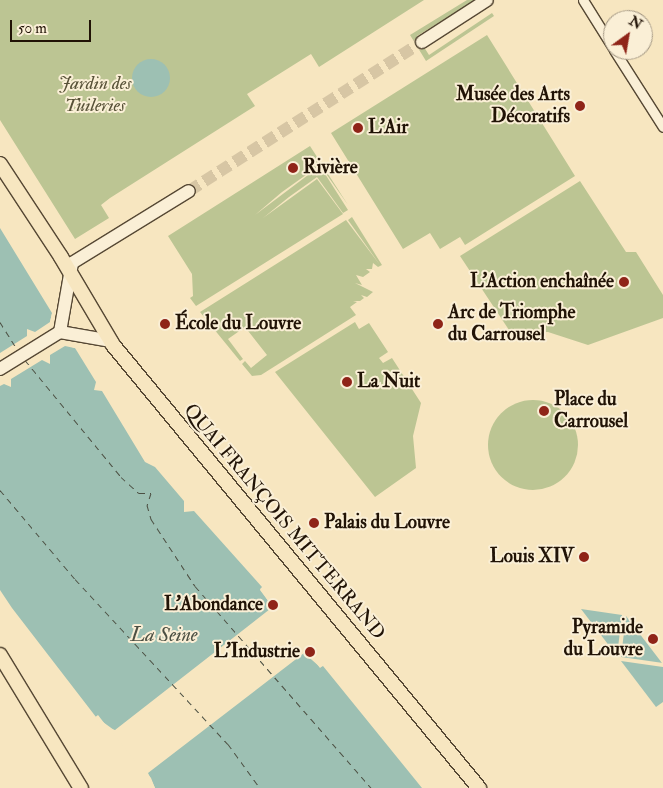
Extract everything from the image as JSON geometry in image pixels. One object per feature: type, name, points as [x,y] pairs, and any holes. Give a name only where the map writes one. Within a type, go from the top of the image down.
[{"type":"main road","points":[[422,42],[487,0]]},
{"type":"main road","name":"QUAI FRANÇOIS MITTERRAND","points":[[0,164],[70,272],[111,342],[479,788]]},
{"type":"main road","points":[[60,332],[72,264],[188,191]]},
{"type":"main road","points":[[0,369],[60,332],[111,342]]},
{"type":"main road","points":[[0,655],[81,788]]},
{"type":"street","points":[[583,0],[603,32]]},
{"type":"street","points":[[621,60],[663,127]]},
{"type":"green space","name":"Jardin des Tuileries","points":[[0,0],[424,0],[319,67],[311,54],[247,94],[255,106],[110,198],[101,205],[109,218],[75,239],[0,120]]},
{"type":"green space","points":[[467,0],[476,0],[417,36],[429,55],[492,13],[494,16],[426,61],[410,35]]},
{"type":"green space","points":[[487,35],[575,176],[465,245],[460,237],[440,249],[430,233],[403,249],[331,133]]},
{"type":"green space","points":[[310,146],[348,205],[320,165],[282,192],[255,215],[320,166],[348,210],[343,213],[317,177],[263,218],[317,179],[343,214],[196,306],[190,298],[193,296],[192,274],[168,236]]},
{"type":"green space","points":[[580,181],[626,252],[636,252],[663,295],[663,318],[588,345],[548,332],[511,333],[460,256]]},
{"type":"green space","points":[[352,217],[382,265],[378,267],[373,263],[372,269],[366,269],[370,272],[363,277],[356,275],[362,285],[355,283],[373,292],[367,297],[361,295],[364,298],[360,301],[353,301],[357,302],[350,307],[356,315],[261,375],[252,376],[242,364],[245,361],[251,368],[267,355],[245,327],[228,339],[243,359],[240,361],[200,312],[346,220],[380,265],[348,220]]},
{"type":"green space","points":[[355,322],[359,329],[369,323],[388,352],[379,358],[383,363],[392,358],[421,403],[413,436],[416,468],[375,497],[275,372]]},
{"type":"green space","points":[[533,400],[550,404],[565,413],[574,428],[578,445],[574,462],[565,477],[550,486],[533,490],[516,486],[501,477],[492,462],[488,445],[492,428],[501,413],[516,404]]},
{"type":"water","points":[[151,59],[164,65],[170,78],[164,91],[151,97],[138,91],[132,78],[138,65]]},
{"type":"water","name":"La Seine","points":[[0,228],[52,313],[50,322],[65,345],[75,348],[96,382],[94,390],[102,391],[145,462],[155,467],[184,501],[184,512],[194,511],[262,587],[260,590],[269,602],[267,604],[304,653],[320,667],[323,666],[422,788],[155,788],[151,778],[114,730],[96,717],[12,608],[0,590]]},
{"type":"water","points":[[581,609],[622,615],[617,656]]},
{"type":"water","points":[[626,616],[662,663],[621,657]]},
{"type":"water","points":[[621,661],[663,667],[663,702],[656,707]]},
{"type":"pier","points":[[53,309],[53,322],[67,343],[79,349],[65,346],[50,355],[50,364],[42,360],[11,379],[11,387],[4,384],[0,386],[0,353],[27,336],[27,329],[35,332],[50,322]]},
{"type":"pier","points":[[264,586],[263,590],[272,601],[272,608],[306,651],[325,664],[320,668],[310,655],[304,653],[148,773],[155,788],[152,788],[148,777],[112,732],[94,718],[98,715],[108,728],[115,730],[270,609],[269,602],[260,589]]},
{"type":"ferry route","points":[[0,322],[18,351]]},
{"type":"ferry route","points":[[25,360],[121,477],[139,493],[151,493],[147,505],[151,519],[195,586],[371,788]]},
{"type":"ferry route","points":[[0,490],[75,579],[228,744],[260,788]]},
{"type":"tunnel","points":[[189,191],[422,42]]},
{"type":"place","name":"Musée des Arts Décoratifs","points":[[580,106]]},
{"type":"place","name":"L'Air","points":[[358,128]]},
{"type":"place","name":"Rivière","points":[[293,168]]},
{"type":"place","name":"L'Action enchaînée","points":[[624,282]]},
{"type":"place","name":"École du Louvre","points":[[165,324]]},
{"type":"place","name":"Arc de Triomphe du Carrousel","points":[[438,324]]},
{"type":"place","name":"La Nuit","points":[[347,382]]},
{"type":"place","name":"Place du Carrousel","points":[[544,411]]},
{"type":"place","name":"Palais du Louvre","points":[[314,523]]},
{"type":"place","name":"Louis XIV","points":[[584,557]]},
{"type":"place","name":"L'Abondance","points":[[273,605]]},
{"type":"place","name":"Pyramide du Louvre","points":[[653,639]]},
{"type":"place","name":"L'Industrie","points":[[310,652]]}]
